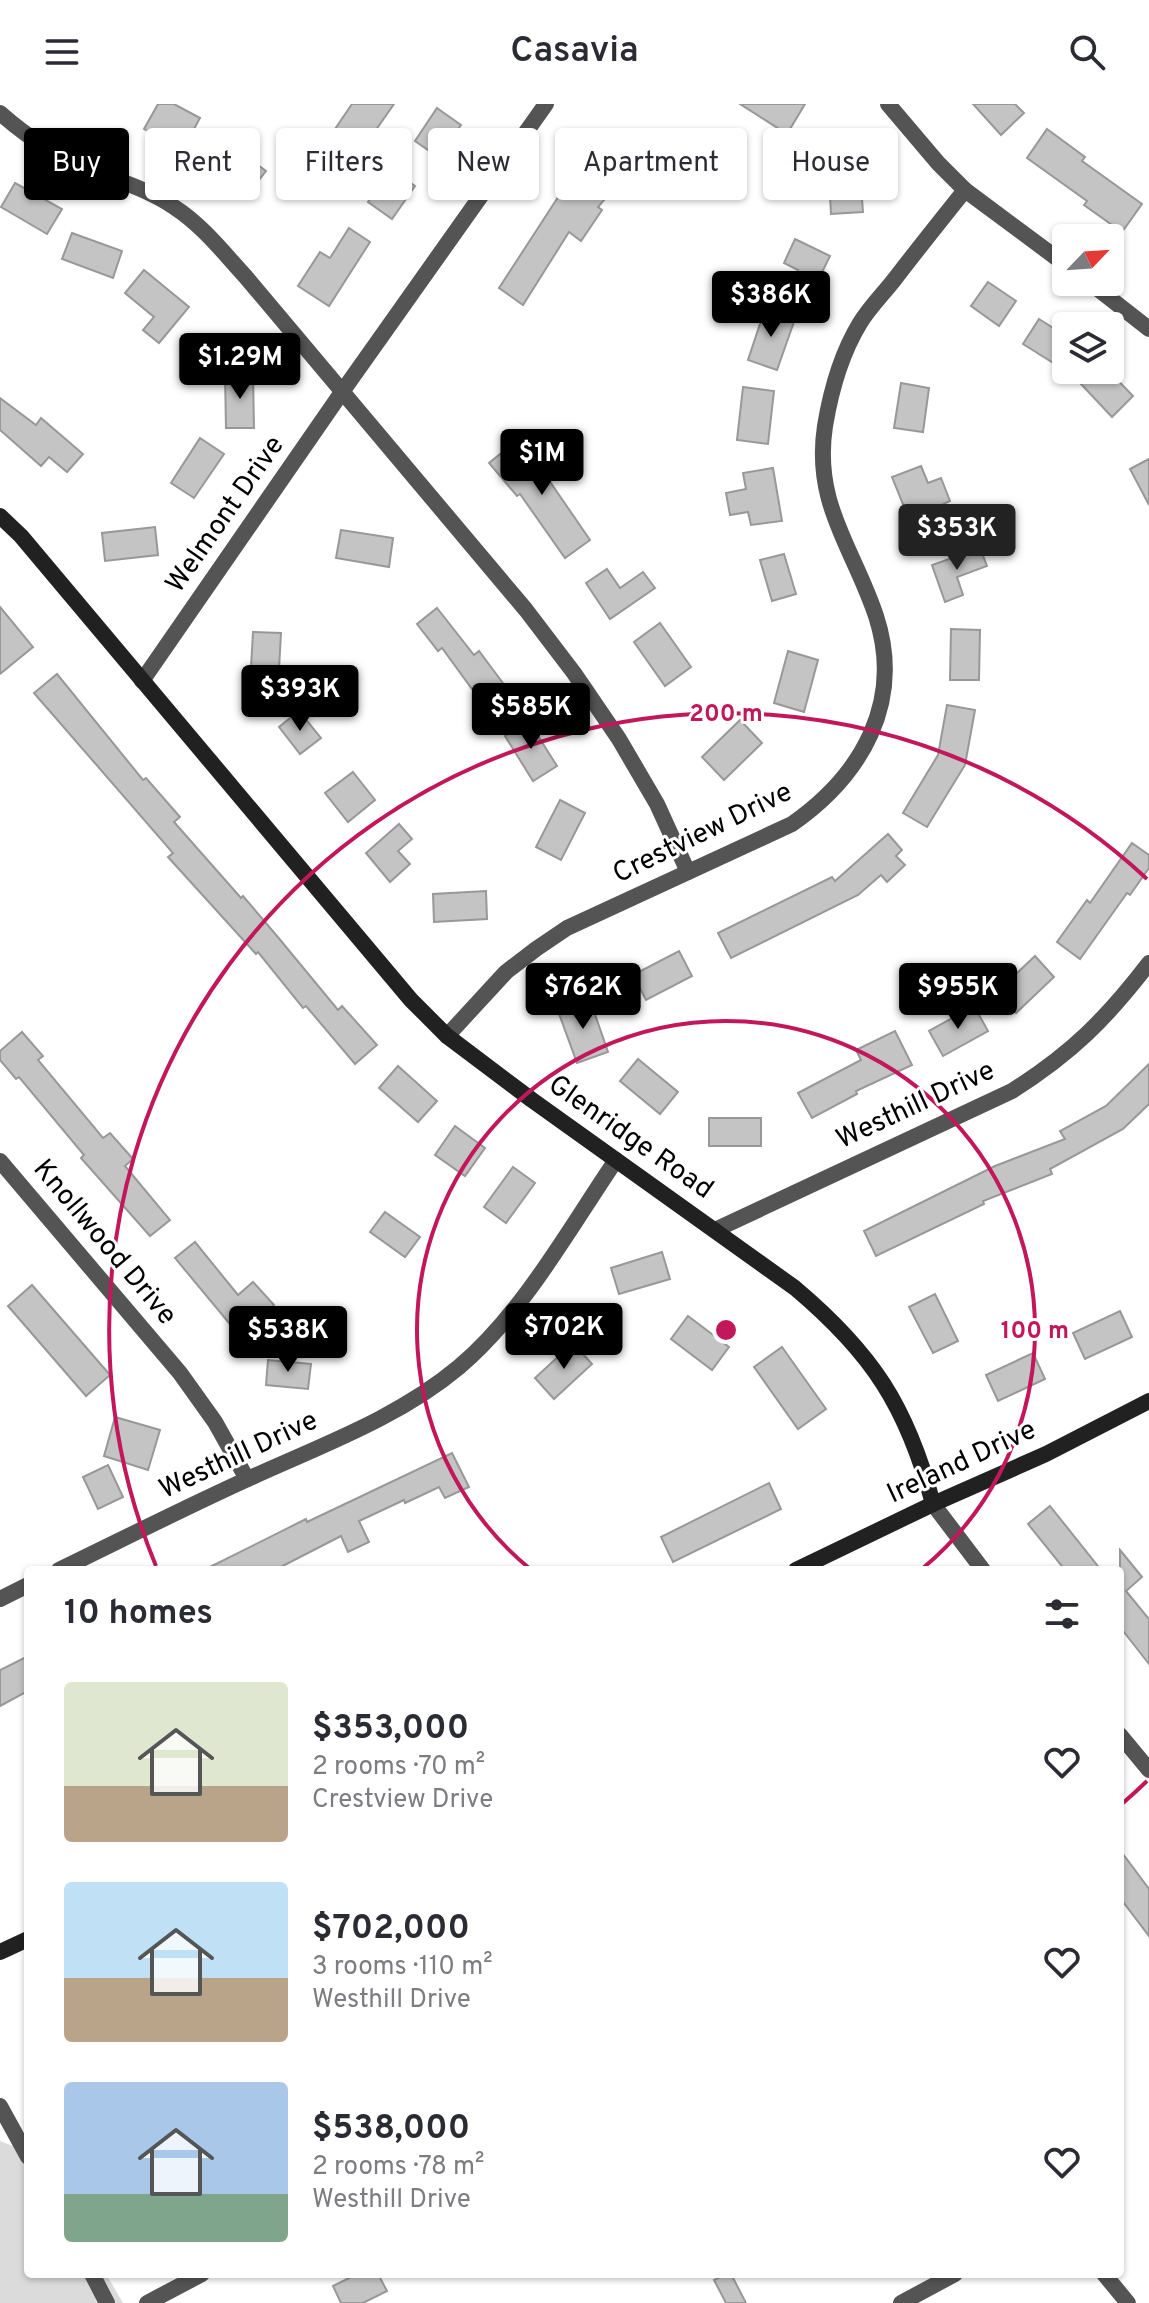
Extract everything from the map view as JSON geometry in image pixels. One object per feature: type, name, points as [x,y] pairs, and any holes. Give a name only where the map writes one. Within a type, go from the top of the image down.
[{"type":"street","name":"Welmont Drive","points":[[142,681],[546,104]]},
{"type":"street","points":[[888,104],[965,190],[1052,255]]},
{"type":"street","points":[[0,113],[48,149],[86,168],[143,189],[175,207],[201,228],[245,276],[526,610],[574,673],[619,739],[657,804],[688,872]]},
{"type":"street","name":"Crestview Drive","points":[[447,1036],[506,972],[536,949],[567,928],[792,824],[819,805],[845,778],[864,751],[883,693],[881,637],[875,614],[833,517],[823,466],[825,429],[833,387],[861,322],[965,190]]},
{"type":"street","points":[[1107,296],[1149,329]]},
{"type":"street","name":"Glenridge Road","points":[[0,516],[21,536],[411,1000],[447,1036],[824,1312],[856,1346],[905,1420],[921,1459],[933,1504]]},
{"type":"street","name":"Westhill Drive","points":[[715,1230],[1012,1091],[1052,1066],[1084,1039],[1114,1008],[1149,963]]},
{"type":"street","name":"Westhill Drive","points":[[67,1566],[376,1421],[421,1395],[459,1367],[514,1309],[616,1160]]},
{"type":"street","name":"Knollwood Drive","points":[[0,1161],[180,1373],[215,1422],[247,1479]]},
{"type":"street","name":"Ireland Drive","points":[[804,1566],[1046,1454],[1149,1401]]},
{"type":"street","points":[[933,1504],[980,1566]]},
{"type":"street","points":[[0,1599],[24,1587]]},
{"type":"street","points":[[1124,1740],[1149,1770]]},
{"type":"street","points":[[0,1952],[24,1941]]},
{"type":"street","points":[[0,2106],[24,2150]]},
{"type":"street","points":[[94,2278],[107,2303]]},
{"type":"street","points":[[147,2303],[194,2278]]},
{"type":"street","points":[[901,2303],[948,2278]]},
{"type":"street","points":[[1107,2278],[1128,2303]]},
{"type":"shaded area","points":[[0,2141],[24,2150],[24,2278],[108,2278],[123,2303],[0,2303]]},
{"type":"building","points":[[158,104],[174,104],[200,118],[195,128],[144,129]]},
{"type":"building","points":[[352,104],[394,104],[377,128],[336,128]]},
{"type":"building","points":[[740,104],[805,104],[791,128],[778,128]]},
{"type":"building","points":[[973,104],[1015,104],[1024,113],[1001,135]]},
{"type":"building","points":[[437,108],[461,125],[459,128],[428,128],[428,150],[415,141]]},
{"type":"building","points":[[1047,129],[1085,157],[1082,161],[1142,204],[1124,229],[1124,224],[1111,224],[1084,205],[1087,201],[1027,158]]},
{"type":"building","points":[[15,183],[24,188],[24,200],[46,200],[62,209],[47,234],[1,207]]},
{"type":"building","points":[[369,200],[405,200],[392,219],[368,202]]},
{"type":"building","points":[[556,200],[604,200],[598,207],[602,210],[581,241],[569,232],[523,305],[499,288]]},
{"type":"building","points":[[830,200],[862,200],[863,212],[831,214]]},
{"type":"building","points":[[349,228],[370,242],[329,306],[298,286],[320,252],[330,258]]},
{"type":"building","points":[[72,233],[122,251],[113,278],[62,259]]},
{"type":"building","points":[[795,239],[830,256],[812,293],[792,284],[798,270],[784,263]]},
{"type":"building","points":[[144,270],[189,307],[159,343],[143,330],[154,317],[125,293]]},
{"type":"building","points":[[988,282],[1016,301],[999,326],[971,306]]},
{"type":"building","points":[[765,309],[795,319],[777,370],[748,360]]},
{"type":"building","points":[[1039,319],[1052,327],[1052,362],[1023,344]]},
{"type":"building","points":[[253,374],[254,428],[226,428],[225,375]]},
{"type":"building","points":[[901,383],[929,388],[923,432],[894,428]]},
{"type":"building","points":[[1081,384],[1121,384],[1133,396],[1112,417]]},
{"type":"building","points":[[743,387],[774,391],[768,444],[737,440]]},
{"type":"building","points":[[0,398],[36,425],[41,418],[83,454],[67,472],[49,457],[41,466],[0,430]]},
{"type":"building","points":[[200,438],[224,454],[194,498],[171,483]]},
{"type":"building","points":[[509,447],[524,465],[546,447],[558,462],[544,473],[590,540],[565,558],[520,494],[517,496],[489,463]]},
{"type":"building","points":[[1149,459],[1149,505],[1130,469]]},
{"type":"building","points":[[921,466],[928,483],[941,478],[950,501],[937,507],[943,523],[915,534],[892,477]]},
{"type":"building","points":[[773,468],[782,521],[751,525],[748,512],[730,515],[726,493],[746,489],[743,473]]},
{"type":"building","points":[[155,527],[158,555],[105,561],[102,533]]},
{"type":"building","points":[[341,530],[393,538],[389,567],[336,558]]},
{"type":"building","points":[[980,548],[987,566],[957,577],[963,595],[945,602],[932,565]]},
{"type":"building","points":[[784,554],[796,594],[772,601],[760,560]]},
{"type":"building","points":[[607,569],[620,588],[643,572],[655,588],[610,619],[586,583]]},
{"type":"building","points":[[0,607],[33,647],[0,674]]},
{"type":"building","points":[[437,608],[474,655],[479,651],[511,694],[488,711],[442,648],[438,651],[417,624]]},
{"type":"building","points":[[660,623],[691,667],[665,686],[634,642]]},
{"type":"building","points":[[951,629],[980,630],[979,680],[950,680]]},
{"type":"building","points":[[253,632],[281,633],[278,687],[250,685]]},
{"type":"building","points":[[788,651],[818,660],[804,712],[774,703]]},
{"type":"building","points":[[57,674],[143,780],[146,778],[180,817],[174,822],[241,898],[243,896],[338,1010],[342,1006],[377,1045],[355,1064],[306,1006],[303,1008],[258,952],[256,954],[168,857],[173,853],[34,693]]},
{"type":"building","points":[[947,705],[975,710],[965,765],[927,827],[903,813],[938,755]]},
{"type":"building","points":[[299,711],[321,738],[300,754],[279,727]]},
{"type":"building","points":[[528,720],[557,766],[533,781],[505,736]]},
{"type":"building","points":[[740,720],[762,743],[724,780],[702,757]]},
{"type":"building","points":[[353,772],[375,800],[348,822],[325,793]]},
{"type":"building","points":[[560,800],[585,813],[561,860],[536,847]]},
{"type":"building","points":[[399,824],[412,839],[398,851],[410,864],[390,882],[366,853]]},
{"type":"building","points":[[888,834],[902,850],[896,856],[905,865],[887,882],[881,875],[858,895],[731,958],[718,933],[832,877],[835,881]]},
{"type":"building","points":[[1132,843],[1149,855],[1149,868],[1130,895],[1127,893],[1080,959],[1057,942],[1087,900],[1090,903]]},
{"type":"building","points":[[486,891],[487,919],[434,922],[433,894]]},
{"type":"building","points":[[679,951],[692,976],[646,1000],[633,975]]},
{"type":"building","points":[[1035,956],[1054,977],[1016,1013],[997,992]]},
{"type":"building","points":[[590,1000],[608,1052],[577,1063],[558,1011]]},
{"type":"building","points":[[974,1006],[988,1031],[943,1056],[929,1031]]},
{"type":"building","points":[[895,1031],[912,1065],[856,1091],[857,1094],[812,1118],[798,1093],[861,1060],[856,1050]]},
{"type":"building","points":[[22,1032],[43,1056],[38,1060],[103,1138],[110,1133],[133,1159],[125,1166],[170,1220],[150,1236],[81,1158],[84,1155],[19,1077],[16,1079],[0,1060],[0,1051]]},
{"type":"building","points":[[638,1059],[678,1092],[660,1114],[620,1081]]},
{"type":"building","points":[[1149,1064],[1149,1104],[1123,1129],[1050,1169],[1052,1174],[983,1201],[984,1204],[876,1256],[864,1231],[995,1166],[1065,1139],[1060,1131],[1106,1106]]},
{"type":"building","points":[[398,1066],[437,1101],[418,1122],[379,1088]]},
{"type":"building","points":[[709,1118],[761,1118],[761,1146],[709,1146]]},
{"type":"building","points":[[455,1126],[485,1148],[465,1176],[435,1155]]},
{"type":"building","points":[[513,1167],[535,1183],[506,1223],[484,1207]]},
{"type":"building","points":[[385,1212],[420,1237],[405,1257],[370,1232]]},
{"type":"building","points":[[195,1242],[238,1295],[253,1282],[274,1305],[239,1335],[175,1258]]},
{"type":"building","points":[[662,1252],[670,1279],[619,1294],[611,1268]]},
{"type":"building","points":[[32,1285],[110,1375],[86,1396],[8,1306]]},
{"type":"building","points":[[935,1294],[958,1341],[933,1353],[909,1307]]},
{"type":"building","points":[[1120,1311],[1132,1337],[1085,1359],[1073,1333]]},
{"type":"building","points":[[688,1316],[729,1347],[712,1370],[671,1339]]},
{"type":"building","points":[[573,1343],[592,1364],[554,1399],[535,1378]]},
{"type":"building","points":[[782,1347],[826,1409],[798,1429],[754,1367]]},
{"type":"building","points":[[1033,1353],[1045,1379],[998,1401],[986,1375]]},
{"type":"building","points":[[268,1360],[311,1364],[308,1389],[266,1385]]},
{"type":"building","points":[[115,1417],[160,1430],[148,1470],[104,1456]]},
{"type":"building","points":[[452,1453],[469,1487],[445,1498],[439,1487],[359,1521],[369,1542],[348,1552],[341,1536],[283,1566],[212,1566],[306,1519],[307,1522]]},
{"type":"building","points":[[108,1465],[123,1497],[98,1509],[83,1477]]},
{"type":"building","points":[[769,1483],[781,1509],[673,1562],[661,1537]]},
{"type":"building","points":[[1050,1506],[1098,1566],[1062,1566],[1028,1524]]},
{"type":"building","points":[[1120,1550],[1142,1577],[1126,1591],[1149,1619],[1149,1664],[1124,1632],[1124,1566],[1120,1566]]},
{"type":"building","points":[[24,1658],[24,1693],[0,1706],[0,1670]]},
{"type":"building","points":[[1124,1855],[1149,1889],[1149,1936],[1124,1903]]},
{"type":"building","points":[[349,2278],[380,2278],[387,2291],[363,2303],[341,2303],[333,2286]]},
{"type":"building","points":[[733,2278],[746,2303],[726,2303],[714,2280]]}]
